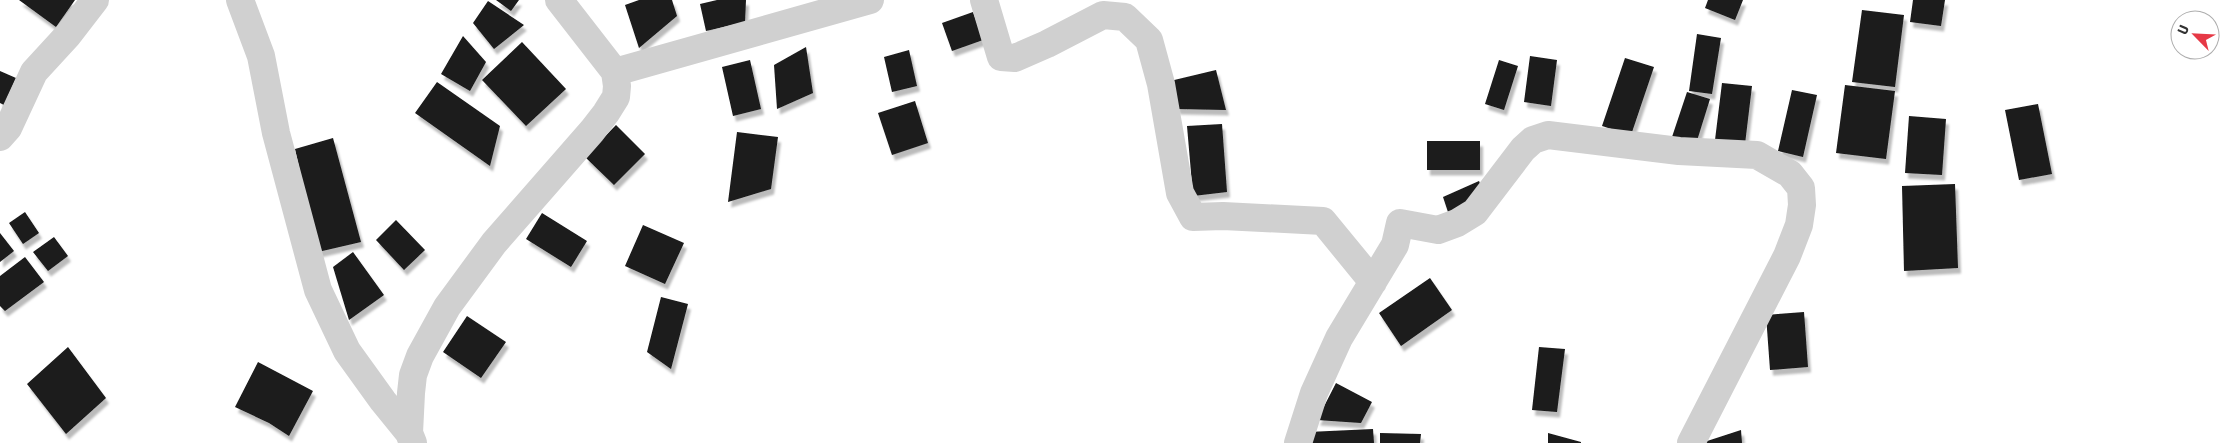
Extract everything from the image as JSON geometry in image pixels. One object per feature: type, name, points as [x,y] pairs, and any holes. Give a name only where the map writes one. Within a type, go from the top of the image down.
[{"type":"street","points":[[0,137],[8,128],[34,72],[68,35],[95,0]]},
{"type":"street","points":[[240,0],[261,56],[276,132],[318,290],[347,350],[411,438]]},
{"type":"street","points":[[411,438],[413,375],[420,356],[447,307],[494,242],[592,131],[616,96],[615,72],[559,0]]},
{"type":"street","points":[[615,72],[870,0]]},
{"type":"street","points":[[984,0],[1001,57],[1015,58],[1056,40],[1102,15],[1125,17],[1149,40],[1161,84],[1180,194],[1193,217],[1223,216],[1323,221],[1373,282]]},
{"type":"street","points":[[1298,443],[1314,393],[1339,338],[1395,245],[1400,223],[1438,230],[1457,223],[1474,212],[1533,140],[1548,135],[1679,151],[1757,156],[1790,174],[1801,188],[1802,205],[1798,225],[1786,256],[1691,443]]},
{"type":"building","points":[[19,0],[75,0],[56,27]]},
{"type":"building","points":[[496,0],[519,0],[511,11]]},
{"type":"building","points":[[639,0],[672,0],[677,16],[639,48],[625,5]]},
{"type":"building","points":[[717,0],[746,0],[745,22],[706,31],[700,4]]},
{"type":"building","points":[[1708,0],[1743,0],[1735,20],[1705,8]]},
{"type":"building","points":[[1913,0],[1945,0],[1941,26],[1910,22]]},
{"type":"building","points":[[488,1],[524,25],[494,49],[473,23]]},
{"type":"building","points":[[1862,10],[1904,15],[1895,87],[1852,82]]},
{"type":"building","points":[[973,12],[983,40],[952,51],[942,23]]},
{"type":"building","points":[[1697,34],[1721,38],[1712,94],[1689,91]]},
{"type":"building","points":[[463,36],[486,62],[470,91],[441,74]]},
{"type":"building","points":[[522,42],[566,89],[526,126],[482,80]]},
{"type":"building","points":[[806,47],[813,93],[777,109],[774,65]]},
{"type":"building","points":[[909,50],[917,86],[892,92],[884,57]]},
{"type":"building","points":[[1530,56],[1557,60],[1551,106],[1524,102]]},
{"type":"building","points":[[1625,58],[1654,67],[1631,135],[1602,126]]},
{"type":"building","points":[[750,60],[761,109],[733,116],[722,67]]},
{"type":"building","points":[[1499,60],[1518,66],[1504,110],[1485,104]]},
{"type":"building","points":[[1216,70],[1226,110],[1177,109],[1170,81]]},
{"type":"building","points":[[0,71],[16,78],[4,105],[0,103]]},
{"type":"building","points":[[437,82],[500,126],[490,166],[415,113]]},
{"type":"building","points":[[1722,83],[1752,86],[1745,144],[1715,140]]},
{"type":"building","points":[[1845,85],[1895,91],[1886,159],[1836,153]]},
{"type":"building","points":[[1792,90],[1817,95],[1803,157],[1778,151]]},
{"type":"building","points":[[1687,92],[1710,99],[1695,147],[1671,140]]},
{"type":"building","points":[[915,101],[928,143],[892,155],[878,113]]},
{"type":"building","points":[[2038,104],[2052,174],[2019,180],[2005,110]]},
{"type":"building","points":[[1909,116],[1946,119],[1942,175],[1905,173]]},
{"type":"building","points":[[1222,124],[1227,192],[1193,196],[1187,126]]},
{"type":"building","points":[[616,125],[645,154],[614,185],[585,157]]},
{"type":"building","points":[[737,132],[778,137],[771,189],[728,202]]},
{"type":"building","points":[[333,138],[361,242],[318,252],[295,149]]},
{"type":"building","points":[[1427,141],[1480,141],[1480,170],[1427,170]]},
{"type":"building","points":[[1479,181],[1485,195],[1448,212],[1443,197]]},
{"type":"building","points":[[1955,184],[1958,268],[1904,271],[1902,186]]},
{"type":"building","points":[[25,212],[39,233],[23,244],[9,223]]},
{"type":"building","points":[[542,213],[587,241],[571,267],[526,239]]},
{"type":"building","points":[[396,220],[425,250],[404,270],[376,240]]},
{"type":"building","points":[[643,225],[684,243],[665,284],[625,266]]},
{"type":"building","points":[[0,233],[14,251],[0,262]]},
{"type":"building","points":[[54,237],[68,256],[48,271],[33,252]]},
{"type":"building","points":[[353,252],[384,295],[349,320],[333,267]]},
{"type":"building","points":[[25,257],[44,282],[5,311],[0,306],[0,276]]},
{"type":"building","points":[[1430,278],[1452,310],[1401,346],[1379,313]]},
{"type":"building","points":[[661,297],[688,304],[671,369],[647,352]]},
{"type":"building","points":[[1804,312],[1808,367],[1770,370],[1766,315]]},
{"type":"building","points":[[467,316],[506,342],[481,378],[443,352]]},
{"type":"building","points":[[68,347],[106,398],[66,434],[27,384]]},
{"type":"building","points":[[1539,347],[1565,349],[1557,412],[1532,410]]},
{"type":"building","points":[[258,362],[313,391],[289,436],[269,423],[235,407]]},
{"type":"building","points":[[1336,383],[1372,402],[1361,423],[1317,420]]},
{"type":"building","points":[[1373,429],[1374,443],[1308,443],[1308,432]]},
{"type":"building","points":[[1741,430],[1742,443],[1701,443]]},
{"type":"building","points":[[1380,433],[1421,434],[1420,443],[1380,443]]},
{"type":"building","points":[[1548,433],[1581,442],[1581,443],[1548,443]]}]
